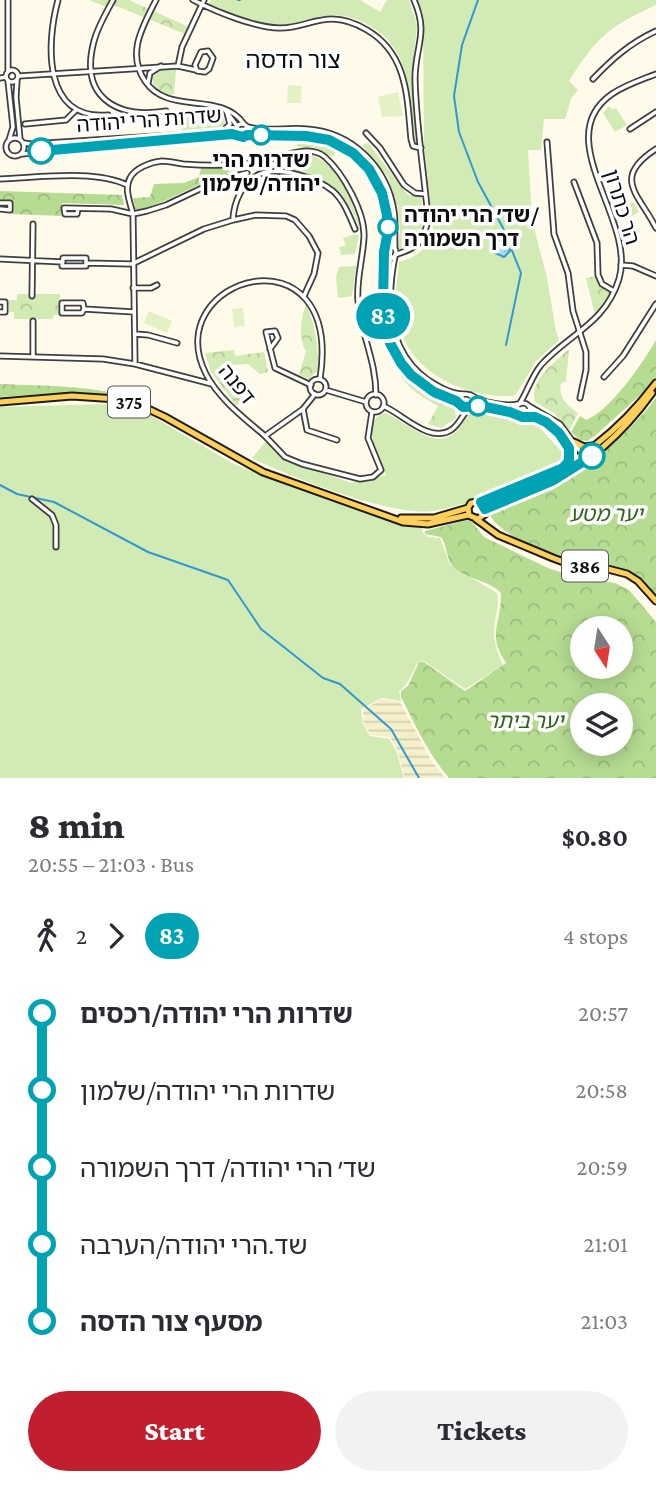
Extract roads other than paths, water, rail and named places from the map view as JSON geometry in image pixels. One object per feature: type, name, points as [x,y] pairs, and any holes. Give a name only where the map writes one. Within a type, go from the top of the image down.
[{"type":"main road","name":"375","points":[[0,402],[83,396],[132,403],[164,416],[263,472],[416,524],[434,523],[468,512],[472,502],[481,502],[563,468],[598,444],[656,386]]},
{"type":"main road","name":"375","points":[[477,519],[484,512],[552,481],[583,463],[624,428],[656,386]]},
{"type":"main road","points":[[574,442],[584,447],[598,444]]},
{"type":"main road","points":[[481,502],[484,512]]},
{"type":"main road","points":[[468,512],[477,519]]},
{"type":"main road","name":"386","points":[[484,512],[485,521],[506,539]]},
{"type":"main road","name":"386","points":[[477,519],[506,539],[569,564],[627,574],[638,581],[656,601]]},
{"type":"street","points":[[8,0],[8,55],[5,77],[13,127],[6,149],[10,155]]},
{"type":"street","points":[[58,0],[53,34],[54,74],[60,94],[76,110],[86,114],[108,115]]},
{"type":"street","points":[[113,0],[95,38],[92,71],[99,93],[104,100],[118,108],[137,114],[166,111]]},
{"type":"street","points":[[156,0],[136,45],[138,68],[147,85],[164,98],[232,111],[246,126]]},
{"type":"street","points":[[193,0],[271,28],[289,28],[334,19],[369,31],[397,59],[407,91],[411,139],[413,146],[421,148]]},
{"type":"street","points":[[395,252],[405,252],[417,246],[425,234],[428,218],[415,76],[422,33],[414,0]]},
{"type":"street","points":[[178,66],[182,47],[203,2]]},
{"type":"street","points":[[593,79],[617,55],[640,38],[656,32]]},
{"type":"street","points":[[5,77],[18,79],[161,66],[195,67],[202,73],[207,71],[212,55],[208,51],[201,52],[195,67]]},
{"type":"street","points":[[2,155],[15,156],[22,154],[24,150],[16,97],[18,79],[8,55]]},
{"type":"street","points":[[147,85],[150,73],[161,66]]},
{"type":"street","points":[[5,77],[14,70]]},
{"type":"street","name":"הר כתרון","points":[[519,403],[541,366],[599,316],[614,291],[621,265],[621,245],[589,155],[588,135],[597,109],[611,94],[656,74]]},
{"type":"street","points":[[217,106],[227,111],[236,127]]},
{"type":"street","points":[[25,124],[65,120],[76,110]]},
{"type":"street","points":[[220,132],[230,124],[227,111]]},
{"type":"street","points":[[630,130],[656,112]]},
{"type":"street","name":"שדרות הרי יהודה","points":[[22,141],[31,144],[220,132],[246,126],[323,131],[344,139],[363,152],[378,170],[388,190],[394,214],[395,252],[390,311],[399,345],[411,365],[426,378],[445,389],[464,394]]},
{"type":"street","name":"שדרות הרי יהודה","points":[[246,126],[247,135]]},
{"type":"street","name":"שדרות הרי יהודה","points":[[236,127],[239,136]]},
{"type":"street","points":[[366,133],[380,148],[404,186],[415,193],[425,194]]},
{"type":"street","name":"שדרות הרי יהודה","points":[[22,154],[232,134],[322,138],[340,145],[358,157],[372,174],[384,200],[388,221],[385,256]]},
{"type":"street","points":[[0,146],[16,138],[22,141]]},
{"type":"street","points":[[547,142],[554,234],[568,273],[573,312],[587,361],[580,398]]},
{"type":"street","points":[[656,149],[636,164],[631,178],[634,195],[656,228]]},
{"type":"street","points":[[135,364],[133,214],[127,192],[131,175],[144,165],[162,161],[183,164],[257,163],[307,150],[326,158],[345,183],[360,210],[364,234],[358,298],[364,334],[374,363],[376,395]]},
{"type":"street","points":[[78,209],[111,209],[133,214],[166,205],[219,180],[247,173]]},
{"type":"street","points":[[233,220],[237,198],[254,178],[267,173],[286,173],[308,176],[333,191],[346,208],[355,229]]},
{"type":"street","points":[[0,179],[92,176],[114,178],[127,185]]},
{"type":"street","points":[[574,182],[597,243],[598,275],[602,284],[614,291]]},
{"type":"street","points":[[0,203],[10,203],[10,210],[0,209]]},
{"type":"street","points":[[86,263],[132,264],[204,229],[256,215],[286,216],[302,227],[318,253],[314,274],[304,296],[314,312],[318,328],[323,362],[320,379]]},
{"type":"street","points":[[32,296],[33,224]]},
{"type":"street","points":[[385,249],[390,246],[395,252]]},
{"type":"street","points":[[395,252],[390,258],[385,256],[383,312],[387,336],[401,363],[416,380],[460,405],[481,406],[546,422],[566,443],[570,458],[563,468]]},
{"type":"street","points":[[63,258],[86,258],[86,267],[62,266],[62,262],[63,258]]},
{"type":"street","points":[[0,260],[62,262]]},
{"type":"street","points":[[621,265],[633,266],[655,274]]},
{"type":"street","name":"דפנה","points":[[304,296],[289,285],[279,282],[253,281],[228,290],[218,299],[203,320],[198,342],[202,365],[212,384],[243,418],[285,457],[360,479],[373,477],[381,470],[368,438],[372,412]]},
{"type":"street","points":[[133,288],[158,285]]},
{"type":"street","points":[[0,302],[5,302],[5,312],[0,312]]},
{"type":"street","points":[[62,303],[83,303],[83,309],[82,313],[62,313],[62,303]]},
{"type":"street","points":[[604,377],[623,356],[656,304]]},
{"type":"street","points":[[83,309],[134,312]]},
{"type":"street","points":[[33,321],[33,357]]},
{"type":"street","points":[[270,349],[278,338],[275,331],[266,332],[270,349],[275,368],[311,385],[314,394]]},
{"type":"street","points":[[134,334],[177,343]]},
{"type":"street","points":[[0,356],[103,359],[135,364],[212,384]]},
{"type":"street","points":[[311,385],[320,379]]},
{"type":"street","points":[[320,379],[325,383],[326,390]]},
{"type":"street","points":[[326,390],[366,402]]},
{"type":"street","points":[[314,394],[322,394],[326,390]]},
{"type":"street","points":[[526,391],[530,411],[527,416]]},
{"type":"street","points":[[265,436],[303,409],[314,394]]},
{"type":"street","points":[[461,418],[459,398],[464,394],[512,405],[528,405],[559,424],[583,455],[583,463]]},
{"type":"street","points":[[383,405],[380,410],[372,412],[366,407],[366,402],[369,397],[376,395],[381,398],[383,405],[433,433],[450,430],[474,402],[471,395]]},
{"type":"street","points":[[517,415],[519,403]]},
{"type":"street","points":[[303,409],[307,430],[337,440]]},
{"type":"street","points":[[32,499],[52,515],[56,547]]},
{"type":"water","points":[[490,242],[508,244],[510,251],[504,257],[491,251]]},
{"type":"waterway","points":[[478,0],[462,45],[454,96],[459,132],[478,182],[503,228],[521,273],[506,345]]},
{"type":"waterway","points":[[0,485],[17,494],[54,502],[148,552],[228,580],[261,629],[323,678],[340,684],[391,729],[419,778]]},
{"type":"place","name":"שדרות הרי יהודה/שלמון","points":[[261,135]]},
{"type":"place","name":"שד׳ הרי יהודה/ דרך השמורה","points":[[388,227]]},
{"type":"district","name":"צור הדסה","points":[[293,60]]},
{"type":"park label","name":"יער מטע","points":[[606,514]]},
{"type":"park label","name":"יער ביתר","points":[[525,721]]}]
